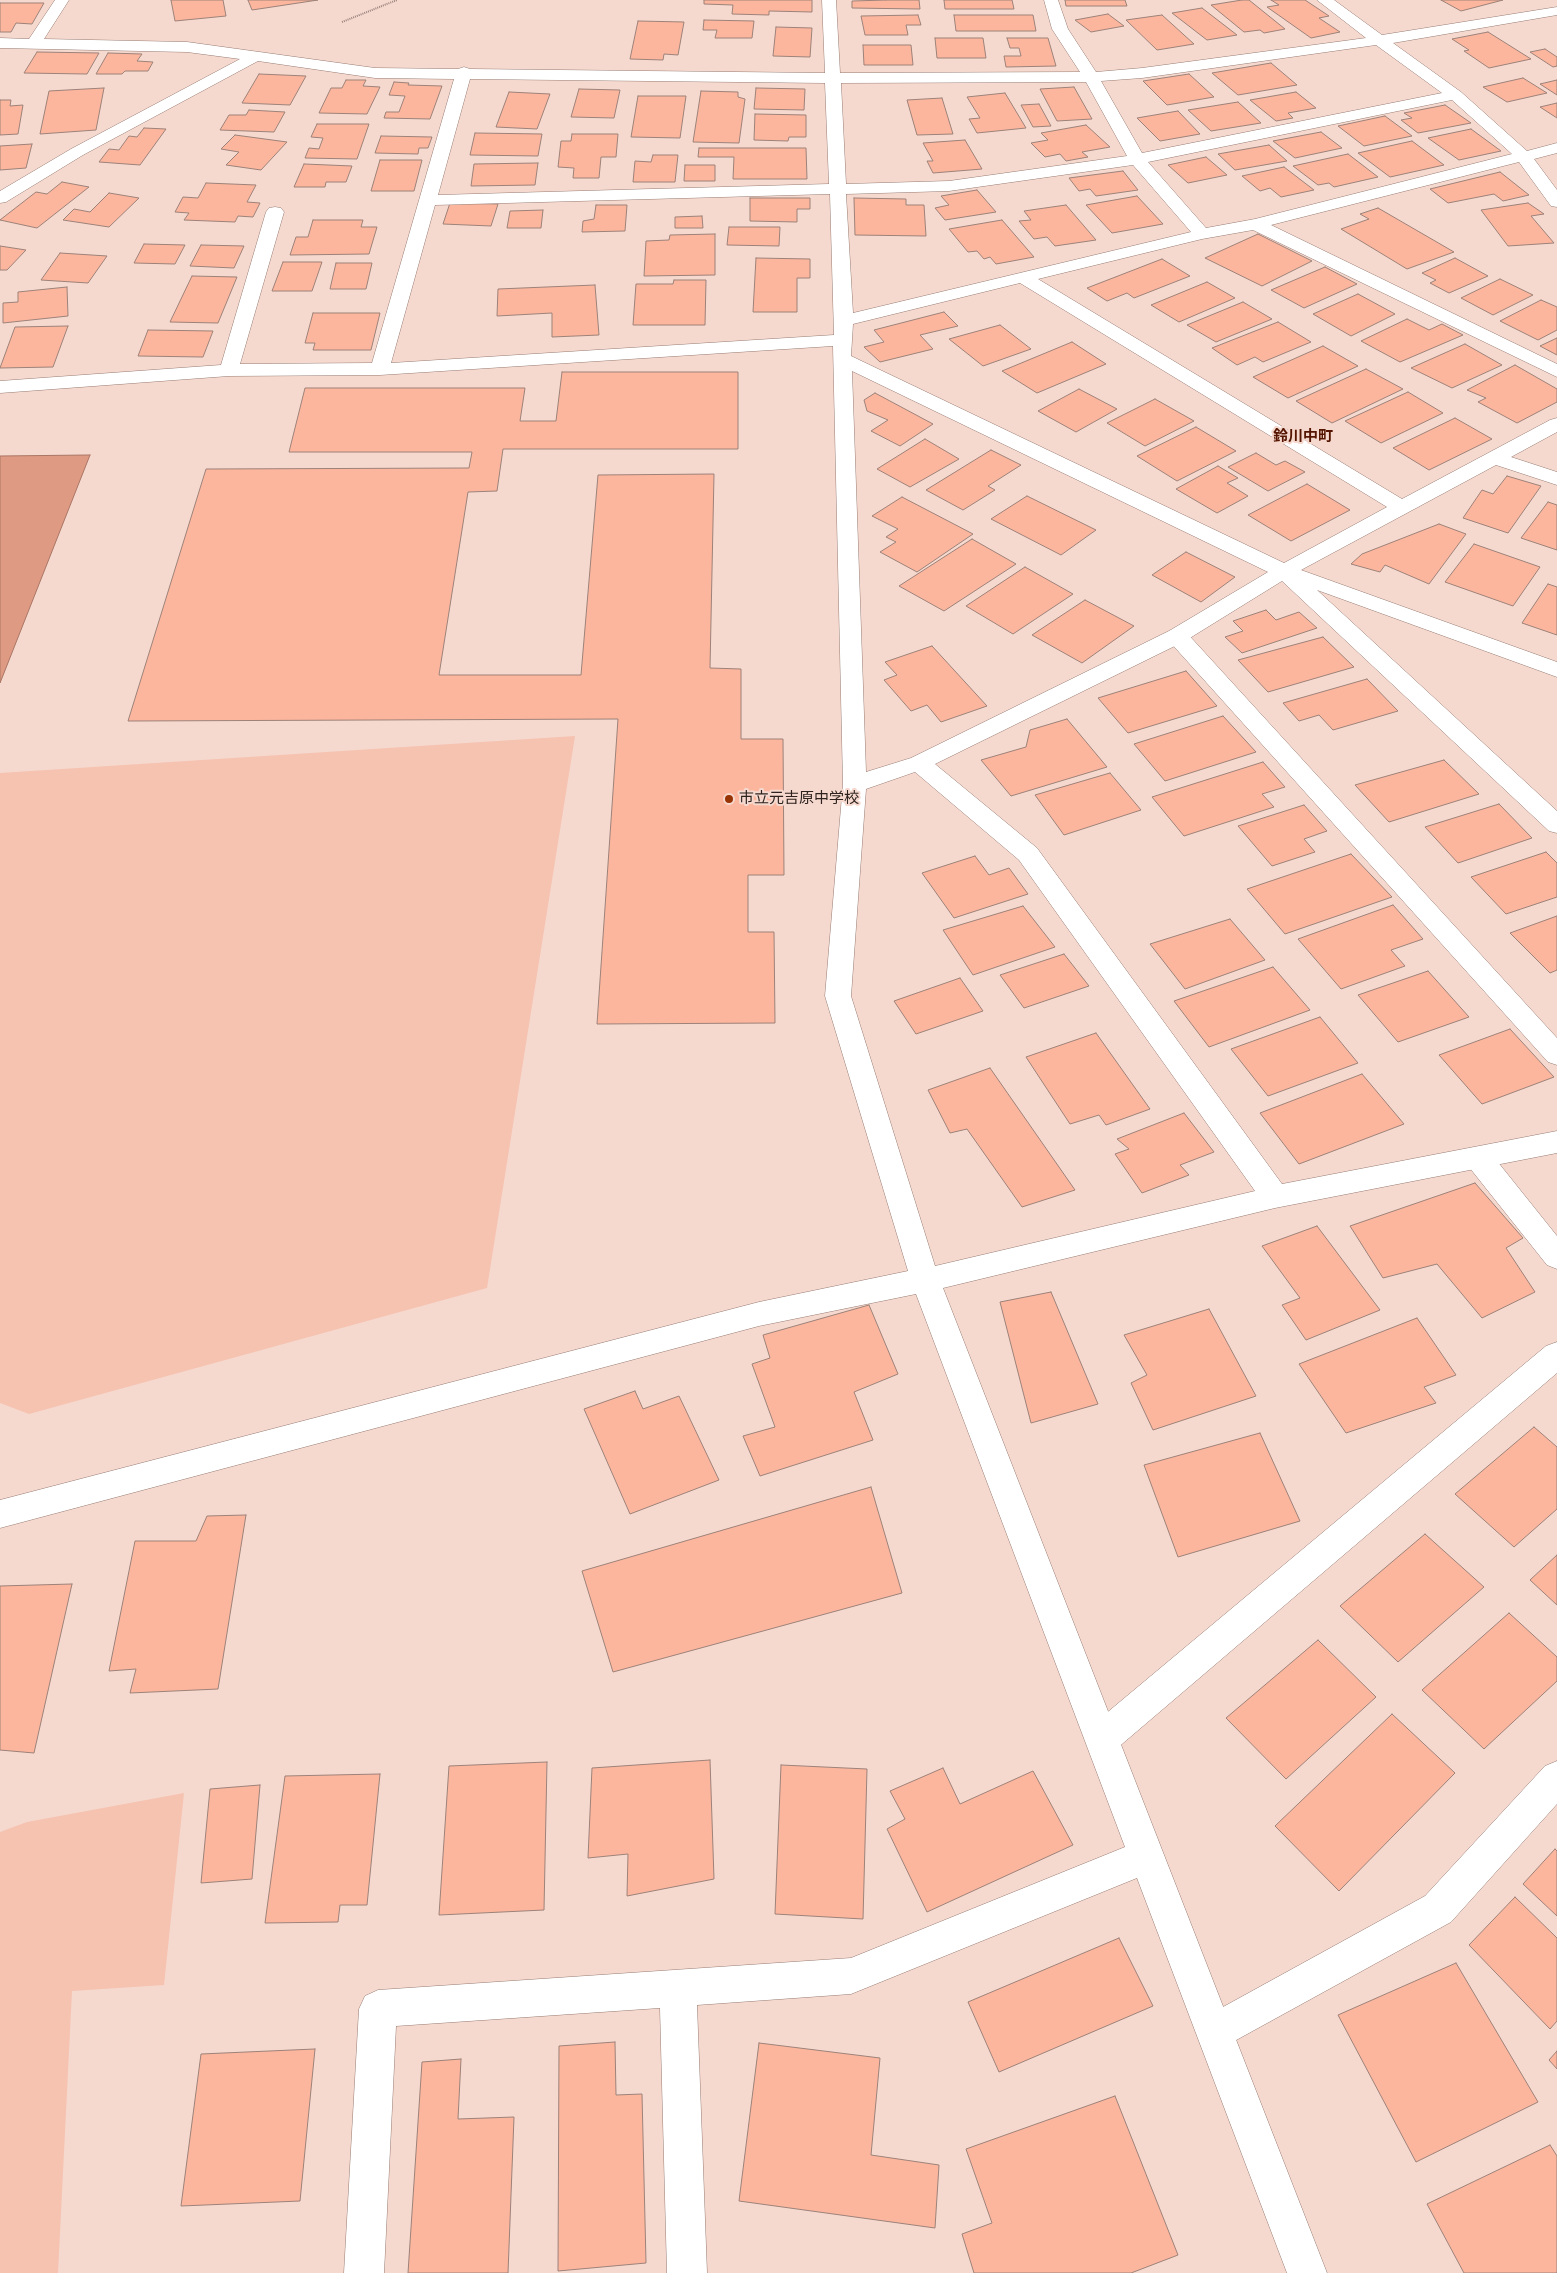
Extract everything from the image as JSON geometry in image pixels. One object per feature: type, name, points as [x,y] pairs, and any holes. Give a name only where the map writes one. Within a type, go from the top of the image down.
[{"type":"street","points":[[34,42],[62,0]]},
{"type":"street","points":[[829,0],[844,320],[843,349],[855,784],[838,996],[925,1280],[1216,2031],[1307,2273]]},
{"type":"street","points":[[1051,0],[1060,29],[1091,76],[1137,159],[1202,234]]},
{"type":"street","points":[[1324,0],[1455,95],[1523,156],[1557,202]]},
{"type":"street","points":[[0,43],[34,42],[187,47],[255,58],[374,73],[464,72],[834,78],[1091,76],[1142,73],[1381,40],[1557,11]]},
{"type":"street","points":[[0,198],[77,152],[255,58]]},
{"type":"street","points":[[380,369],[464,72]]},
{"type":"street","points":[[428,200],[949,186],[1137,159],[1455,95]]},
{"type":"street","points":[[844,320],[1202,234],[1255,224],[1557,148]]},
{"type":"street","points":[[0,186],[21,186]]},
{"type":"street","points":[[229,370],[275,212]]},
{"type":"street","points":[[1255,224],[1557,371]]},
{"type":"street","points":[[1024,278],[1402,508]]},
{"type":"street","points":[[0,387],[229,370],[380,369],[843,349],[1284,571],[1557,670]]},
{"type":"street","points":[[855,784],[919,763],[1177,636],[1284,571],[1557,424]]},
{"type":"street","points":[[1494,458],[1557,479]]},
{"type":"street","points":[[1284,571],[1557,826]]},
{"type":"street","points":[[1177,636],[1557,1056]]},
{"type":"street","points":[[919,763],[1028,854],[1275,1197]]},
{"type":"street","points":[[0,1514],[759,1314],[925,1280],[1275,1197],[1479,1159],[1557,1142]]},
{"type":"street","points":[[1479,1159],[1557,1257]]},
{"type":"street","points":[[1103,1738],[1557,1355]]},
{"type":"street","points":[[1216,2031],[1438,1909],[1557,1778]]},
{"type":"street","points":[[364,2273],[378,2009],[851,1976],[1148,1856]]},
{"type":"street","points":[[678,1988],[687,2273]]},
{"type":"shaded area","points":[[90,455],[0,683],[0,456]]},
{"type":"shaded area","points":[[575,736],[487,1288],[29,1414],[0,1403],[0,773]]},
{"type":"shaded area","points":[[184,1793],[164,1985],[72,1991],[58,2273],[0,2273],[0,1832],[27,1822]]},
{"type":"building","points":[[171,0],[223,0],[226,16],[175,21]]},
{"type":"building","points":[[248,0],[318,0],[252,10]]},
{"type":"building","points":[[704,0],[812,0],[812,12],[769,11],[769,15],[732,14],[733,5],[704,4]]},
{"type":"building","points":[[919,0],[920,9],[852,8],[852,1]]},
{"type":"building","points":[[944,0],[1012,0],[1014,9],[945,9]]},
{"type":"building","points":[[1065,0],[1125,0],[1127,6],[1066,6]]},
{"type":"building","points":[[1249,0],[1285,29],[1264,33],[1260,30],[1244,32],[1211,5]]},
{"type":"building","points":[[1271,0],[1305,0],[1329,16],[1319,18],[1340,32],[1311,38],[1267,7],[1279,5]]},
{"type":"building","points":[[1441,0],[1503,0],[1461,11]]},
{"type":"building","points":[[0,3],[44,3],[32,24],[16,23],[11,32],[0,32]]},
{"type":"building","points":[[1202,8],[1237,35],[1207,40],[1172,13]]},
{"type":"building","points":[[1108,14],[1124,26],[1091,32],[1075,20]]},
{"type":"building","points":[[918,15],[921,25],[906,25],[908,35],[865,35],[861,16]]},
{"type":"building","points":[[954,15],[1033,15],[1036,31],[956,31]]},
{"type":"building","points":[[1162,15],[1194,44],[1157,50],[1126,20]]},
{"type":"building","points":[[704,20],[754,21],[752,38],[715,38],[717,30],[703,30]]},
{"type":"building","points":[[638,21],[684,22],[678,55],[664,54],[663,60],[630,59]]},
{"type":"building","points":[[776,27],[812,28],[810,57],[773,56]]},
{"type":"building","points":[[1488,32],[1531,59],[1489,68],[1464,51],[1469,50],[1452,39]]},
{"type":"building","points":[[935,38],[983,38],[986,58],[937,58]]},
{"type":"building","points":[[1007,38],[1048,38],[1056,66],[1006,67],[1004,56],[1021,56],[1019,48],[1010,48]]},
{"type":"building","points":[[863,45],[911,45],[913,65],[864,65]]},
{"type":"building","points":[[1545,49],[1557,57],[1557,66],[1553,67],[1530,52]]},
{"type":"building","points":[[37,52],[99,53],[87,74],[24,73]]},
{"type":"building","points":[[108,53],[142,54],[137,61],[153,62],[148,71],[96,74]]},
{"type":"building","points":[[1271,63],[1297,85],[1238,95],[1212,73]]},
{"type":"building","points":[[259,74],[306,76],[290,105],[242,103]]},
{"type":"building","points":[[1189,74],[1214,97],[1167,105],[1143,81]]},
{"type":"building","points":[[1523,78],[1547,93],[1507,102],[1483,87]]},
{"type":"building","points":[[346,80],[366,80],[363,86],[380,87],[367,114],[319,113],[331,88],[342,88]]},
{"type":"building","points":[[1557,80],[1557,95],[1540,84]]},
{"type":"building","points":[[394,82],[409,83],[408,85],[442,86],[430,119],[384,118],[386,112],[399,112],[405,96],[389,95]]},
{"type":"building","points":[[1074,87],[1092,119],[1057,121],[1040,89]]},
{"type":"building","points":[[104,88],[96,130],[40,134],[49,91]]},
{"type":"building","points":[[756,88],[805,89],[804,110],[754,109]]},
{"type":"building","points":[[579,89],[620,90],[614,118],[571,117]]},
{"type":"building","points":[[701,91],[738,92],[738,97],[745,99],[739,143],[693,142]]},
{"type":"building","points":[[509,92],[550,94],[537,129],[496,127]]},
{"type":"building","points":[[1296,92],[1316,108],[1288,113],[1293,118],[1276,121],[1250,100]]},
{"type":"building","points":[[1005,93],[1026,128],[977,133],[969,119],[980,118],[967,97]]},
{"type":"building","points":[[638,96],[686,96],[680,138],[631,137]]},
{"type":"building","points":[[942,98],[953,134],[917,135],[907,100]]},
{"type":"building","points":[[0,100],[11,100],[10,106],[23,105],[18,134],[0,135]]},
{"type":"building","points":[[1238,102],[1261,123],[1211,131],[1188,110]]},
{"type":"building","points":[[1557,103],[1557,118],[1540,107]]},
{"type":"building","points":[[1039,104],[1051,126],[1033,127],[1021,105]]},
{"type":"building","points":[[1445,105],[1471,123],[1418,133],[1401,120],[1412,118],[1404,113]]},
{"type":"building","points":[[249,110],[285,112],[274,132],[220,130],[229,115],[246,115]]},
{"type":"building","points":[[1178,111],[1200,134],[1160,141],[1137,118]]},
{"type":"building","points":[[755,114],[806,115],[806,137],[789,137],[788,141],[754,140]]},
{"type":"building","points":[[1385,116],[1412,136],[1364,146],[1338,126]]},
{"type":"building","points":[[317,124],[369,124],[357,159],[305,158],[309,148],[319,149],[323,138],[311,137]]},
{"type":"building","points":[[1086,125],[1110,147],[1082,152],[1088,157],[1066,161],[1060,154],[1045,157],[1031,143],[1048,140],[1041,133]]},
{"type":"building","points":[[144,128],[166,129],[140,165],[99,162],[109,149],[119,150],[129,136],[137,137]]},
{"type":"building","points":[[1471,129],[1501,151],[1459,160],[1428,138]]},
{"type":"building","points":[[1321,132],[1342,148],[1295,158],[1273,141]]},
{"type":"building","points":[[475,133],[542,134],[538,156],[470,155]]},
{"type":"building","points":[[572,134],[618,134],[616,157],[601,157],[599,178],[573,178],[574,168],[558,167],[561,141],[571,141]]},
{"type":"building","points":[[235,135],[287,142],[261,170],[226,165],[239,152],[221,149]]},
{"type":"building","points":[[381,136],[432,137],[428,148],[419,148],[418,154],[375,153]]},
{"type":"building","points":[[965,140],[982,169],[933,173],[927,161],[933,161],[923,143]]},
{"type":"building","points":[[1412,141],[1444,165],[1390,177],[1358,153]]},
{"type":"building","points":[[32,144],[26,168],[0,170],[0,146]]},
{"type":"building","points":[[1269,145],[1287,161],[1235,170],[1218,154]]},
{"type":"building","points":[[699,148],[806,148],[807,179],[733,179],[734,157],[698,157]]},
{"type":"building","points":[[1348,154],[1378,177],[1334,187],[1329,183],[1318,185],[1293,166]]},
{"type":"building","points":[[653,155],[678,155],[675,182],[633,182],[635,161],[651,162]]},
{"type":"building","points":[[1206,157],[1227,175],[1188,183],[1168,165]]},
{"type":"building","points":[[380,160],[422,160],[414,191],[371,191]]},
{"type":"building","points":[[538,163],[535,185],[471,186],[474,164]]},
{"type":"building","points":[[304,164],[352,166],[346,182],[326,182],[325,187],[294,187]]},
{"type":"building","points":[[685,165],[715,165],[715,181],[684,181]]},
{"type":"building","points":[[1284,167],[1314,190],[1281,197],[1270,188],[1260,191],[1242,176]]},
{"type":"building","points":[[1123,171],[1138,190],[1096,196],[1090,189],[1079,191],[1069,178]]},
{"type":"building","points":[[1500,172],[1529,195],[1503,201],[1494,194],[1448,203],[1430,189]]},
{"type":"building","points":[[62,182],[89,187],[37,228],[0,220],[36,192],[47,194]]},
{"type":"building","points":[[206,183],[256,185],[247,202],[260,203],[253,217],[238,216],[235,222],[184,220],[189,213],[175,212],[183,197],[198,198]]},
{"type":"building","points":[[977,190],[996,212],[945,220],[935,208],[949,205],[941,196]]},
{"type":"building","points":[[109,193],[139,198],[109,227],[63,220],[74,209],[90,212]]},
{"type":"building","points":[[1137,196],[1163,224],[1112,233],[1086,205]]},
{"type":"building","points":[[750,198],[810,198],[810,209],[797,209],[797,222],[750,221]]},
{"type":"building","points":[[854,198],[906,199],[906,205],[924,205],[926,236],[855,235]]},
{"type":"building","points":[[450,203],[498,204],[491,226],[443,224]]},
{"type":"building","points":[[1528,203],[1544,214],[1531,216],[1554,243],[1508,246],[1481,210]]},
{"type":"building","points":[[596,205],[627,205],[625,231],[582,232],[583,221],[594,219]]},
{"type":"building","points":[[1066,205],[1096,240],[1055,246],[1047,237],[1034,239],[1019,221],[1031,220],[1024,211]]},
{"type":"building","points":[[1378,208],[1454,252],[1407,269],[1341,229],[1369,219],[1360,214]]},
{"type":"building","points":[[543,210],[541,228],[507,228],[510,211]]},
{"type":"building","points":[[702,216],[703,228],[675,228],[675,217]]},
{"type":"building","points":[[313,220],[363,220],[361,227],[377,227],[369,254],[290,255],[296,237],[308,237]]},
{"type":"building","points":[[1002,220],[1034,257],[996,264],[990,257],[984,259],[977,251],[968,252],[949,229]]},
{"type":"building","points":[[729,227],[780,227],[779,246],[727,245]]},
{"type":"building","points":[[715,234],[715,275],[644,276],[646,241],[669,240],[670,235]]},
{"type":"building","points":[[1258,234],[1312,261],[1262,286],[1205,258]]},
{"type":"building","points":[[144,244],[185,245],[175,264],[134,263]]},
{"type":"building","points":[[201,245],[244,246],[234,268],[190,266]]},
{"type":"building","points":[[0,246],[26,250],[7,270],[0,270]]},
{"type":"building","points":[[60,253],[107,256],[88,283],[41,280]]},
{"type":"building","points":[[756,258],[810,259],[810,278],[797,278],[797,312],[753,312]]},
{"type":"building","points":[[1455,258],[1488,276],[1449,293],[1430,283],[1436,280],[1422,273]]},
{"type":"building","points":[[1162,259],[1190,276],[1134,298],[1127,293],[1107,301],[1087,288]]},
{"type":"building","points":[[283,262],[322,262],[312,291],[272,291]]},
{"type":"building","points":[[336,263],[372,263],[366,289],[330,289]]},
{"type":"building","points":[[1325,267],[1357,284],[1304,308],[1271,290]]},
{"type":"building","points":[[192,276],[237,277],[218,323],[170,322]]},
{"type":"building","points":[[1500,279],[1533,295],[1493,315],[1461,298]]},
{"type":"building","points":[[674,280],[706,280],[705,325],[633,325],[636,284],[673,284]]},
{"type":"building","points":[[1207,282],[1235,298],[1179,322],[1151,305]]},
{"type":"building","points":[[595,285],[599,335],[552,337],[552,313],[497,316],[498,289]]},
{"type":"building","points":[[67,287],[68,316],[3,323],[3,303],[18,302],[18,292]]},
{"type":"building","points":[[1358,294],[1395,314],[1351,336],[1313,314]]},
{"type":"building","points":[[1541,300],[1557,307],[1557,330],[1538,340],[1500,321]]},
{"type":"building","points":[[1243,302],[1272,319],[1216,342],[1187,325]]},
{"type":"building","points":[[944,312],[958,326],[920,335],[933,349],[880,362],[864,347],[884,342],[874,330]]},
{"type":"building","points":[[313,313],[380,313],[371,350],[313,350],[315,343],[305,343]]},
{"type":"building","points":[[1407,319],[1429,330],[1442,324],[1463,335],[1400,362],[1361,341]]},
{"type":"building","points":[[1278,322],[1311,342],[1263,362],[1255,357],[1237,365],[1212,348]]},
{"type":"building","points":[[1000,325],[1031,349],[983,366],[949,339]]},
{"type":"building","points":[[68,326],[53,367],[0,368],[15,327]]},
{"type":"building","points":[[148,330],[213,331],[203,357],[138,356]]},
{"type":"building","points":[[1557,338],[1557,355],[1540,346]]},
{"type":"building","points":[[1072,342],[1106,364],[1037,393],[1002,371]]},
{"type":"building","points":[[1465,344],[1502,365],[1452,388],[1411,368]]},
{"type":"building","points":[[1323,346],[1358,366],[1288,398],[1253,377]]},
{"type":"building","points":[[1515,365],[1557,389],[1557,402],[1517,423],[1478,402],[1486,398],[1467,390]]},
{"type":"building","points":[[1366,369],[1403,389],[1332,423],[1296,401]]},
{"type":"building","points":[[562,372],[738,372],[738,449],[503,449],[497,491],[468,492],[439,675],[581,675],[598,475],[714,474],[710,668],[741,669],[741,739],[783,739],[784,875],[748,875],[748,932],[774,932],[775,1023],[597,1024],[618,719],[128,721],[206,469],[469,468],[472,452],[289,452],[305,388],[525,388],[520,421],[556,421]]},
{"type":"building","points":[[1079,389],[1117,409],[1076,432],[1038,411]]},
{"type":"building","points":[[1408,392],[1443,413],[1381,443],[1345,421]]},
{"type":"building","points":[[875,393],[933,424],[900,446],[871,431],[888,420],[867,411],[864,400]]},
{"type":"building","points":[[1155,399],[1194,421],[1145,446],[1107,423]]},
{"type":"building","points":[[1455,418],[1492,439],[1429,470],[1393,448]]},
{"type":"building","points":[[1196,427],[1236,451],[1177,481],[1137,456]]},
{"type":"building","points":[[925,439],[959,459],[910,487],[877,469]]},
{"type":"building","points":[[991,450],[1021,465],[988,486],[995,490],[963,510],[926,490]]},
{"type":"building","points":[[1256,453],[1276,465],[1285,461],[1305,472],[1268,491],[1228,467]]},
{"type":"building","points":[[1218,466],[1238,478],[1227,483],[1248,496],[1217,513],[1176,489]]},
{"type":"building","points":[[1507,476],[1541,486],[1508,533],[1463,518],[1482,490],[1493,494]]},
{"type":"building","points":[[1307,484],[1350,510],[1291,541],[1248,515]]},
{"type":"building","points":[[1027,496],[1096,530],[1061,555],[991,519]]},
{"type":"building","points":[[902,497],[973,534],[917,572],[880,552],[896,542],[886,537],[898,529],[872,516]]},
{"type":"building","points":[[1548,502],[1557,505],[1557,550],[1521,538]]},
{"type":"building","points":[[1439,524],[1466,534],[1429,584],[1385,565],[1380,572],[1351,564],[1362,554]]},
{"type":"building","points":[[972,539],[1016,564],[944,611],[899,586]]},
{"type":"building","points":[[1474,544],[1540,567],[1513,606],[1445,582]]},
{"type":"building","points":[[1186,552],[1235,577],[1201,602],[1152,575]]},
{"type":"building","points":[[1025,567],[1073,594],[1013,634],[966,606]]},
{"type":"building","points":[[1548,584],[1557,587],[1557,635],[1522,623]]},
{"type":"building","points":[[1085,600],[1134,626],[1082,663],[1032,635]]},
{"type":"building","points":[[1266,610],[1276,620],[1299,612],[1317,628],[1242,653],[1225,637],[1243,631],[1233,621]]},
{"type":"building","points":[[1323,637],[1354,667],[1268,692],[1238,660]]},
{"type":"building","points":[[932,646],[987,706],[941,722],[927,705],[911,711],[884,680],[897,675],[885,662]]},
{"type":"building","points":[[1186,671],[1217,706],[1128,733],[1098,698]]},
{"type":"building","points":[[1367,679],[1398,711],[1333,730],[1319,715],[1299,721],[1283,703]]},
{"type":"building","points":[[1223,716],[1256,752],[1165,781],[1134,744]]},
{"type":"building","points":[[1067,719],[1107,767],[1011,796],[981,760],[1026,747],[1030,730]]},
{"type":"building","points":[[1444,760],[1479,794],[1389,822],[1355,785]]},
{"type":"building","points":[[1263,762],[1285,787],[1262,794],[1274,807],[1184,836],[1152,797]]},
{"type":"building","points":[[1110,773],[1141,810],[1064,835],[1035,795]]},
{"type":"building","points":[[1499,804],[1532,838],[1458,863],[1425,827]]},
{"type":"building","points":[[1304,805],[1327,831],[1304,839],[1315,852],[1272,866],[1238,826]]},
{"type":"building","points":[[1546,852],[1557,863],[1557,897],[1506,914],[1471,877]]},
{"type":"building","points":[[1351,854],[1392,897],[1285,934],[1247,889]]},
{"type":"building","points":[[975,856],[989,875],[1009,868],[1028,894],[954,918],[922,873]]},
{"type":"building","points":[[1393,905],[1423,939],[1391,950],[1405,966],[1341,989],[1298,939]]},
{"type":"building","points":[[1023,906],[1055,947],[973,975],[943,930]]},
{"type":"building","points":[[1557,916],[1557,970],[1550,973],[1510,933]]},
{"type":"building","points":[[1230,919],[1265,960],[1185,989],[1150,944]]},
{"type":"building","points":[[1064,954],[1089,986],[1024,1008],[1000,975]]},
{"type":"building","points":[[1273,967],[1310,1010],[1209,1047],[1174,1001]]},
{"type":"building","points":[[1428,971],[1469,1017],[1398,1042],[1358,995]]},
{"type":"building","points":[[960,978],[983,1011],[916,1034],[894,1001]]},
{"type":"building","points":[[1320,1017],[1358,1063],[1268,1096],[1231,1049]]},
{"type":"building","points":[[1510,1029],[1554,1077],[1482,1104],[1439,1055]]},
{"type":"building","points":[[1096,1033],[1150,1109],[1106,1125],[1099,1115],[1070,1124],[1026,1057]]},
{"type":"building","points":[[990,1068],[1075,1190],[1022,1207],[967,1129],[950,1133],[928,1090]]},
{"type":"building","points":[[1362,1074],[1404,1124],[1299,1164],[1260,1113]]},
{"type":"building","points":[[1184,1113],[1214,1152],[1180,1165],[1189,1175],[1142,1193],[1115,1154],[1129,1149],[1117,1139]]},
{"type":"building","points":[[1475,1183],[1523,1238],[1506,1248],[1535,1292],[1482,1318],[1437,1264],[1383,1278],[1350,1226]]},
{"type":"building","points":[[1317,1226],[1380,1310],[1306,1340],[1282,1305],[1300,1298],[1262,1246]]},
{"type":"building","points":[[1051,1292],[1098,1404],[1031,1423],[1000,1302]]},
{"type":"building","points":[[869,1305],[898,1374],[854,1392],[873,1440],[760,1476],[743,1436],[775,1427],[752,1364],[770,1358],[763,1335]]},
{"type":"building","points":[[1209,1309],[1256,1396],[1153,1430],[1131,1383],[1147,1375],[1124,1335]]},
{"type":"building","points":[[1417,1318],[1456,1375],[1424,1387],[1436,1403],[1346,1433],[1299,1364]]},
{"type":"building","points":[[635,1391],[643,1409],[679,1396],[719,1480],[630,1514],[584,1409]]},
{"type":"building","points":[[1534,1427],[1557,1447],[1557,1509],[1514,1547],[1455,1494]]},
{"type":"building","points":[[1260,1433],[1300,1521],[1178,1557],[1144,1465]]},
{"type":"building","points":[[871,1487],[902,1593],[613,1672],[582,1571]]},
{"type":"building","points":[[246,1515],[218,1689],[130,1693],[136,1669],[109,1671],[135,1541],[196,1541],[207,1516]]},
{"type":"building","points":[[1425,1534],[1484,1587],[1398,1662],[1340,1606]]},
{"type":"building","points":[[1557,1555],[1557,1605],[1530,1580]]},
{"type":"building","points":[[72,1584],[34,1753],[0,1750],[0,1586]]},
{"type":"building","points":[[1509,1613],[1557,1657],[1557,1681],[1484,1749],[1422,1690]]},
{"type":"building","points":[[1318,1640],[1376,1697],[1286,1779],[1226,1718]]},
{"type":"building","points":[[1392,1714],[1455,1773],[1339,1891],[1275,1826]]},
{"type":"building","points":[[710,1760],[714,1879],[627,1896],[628,1854],[588,1858],[592,1768]]},
{"type":"building","points":[[547,1762],[544,1910],[439,1915],[449,1766]]},
{"type":"building","points":[[781,1765],[867,1769],[863,1919],[775,1914]]},
{"type":"building","points":[[943,1768],[960,1804],[1033,1771],[1073,1845],[927,1912],[887,1829],[905,1819],[890,1791]]},
{"type":"building","points":[[380,1774],[367,1905],[340,1905],[338,1922],[265,1923],[285,1776]]},
{"type":"building","points":[[260,1785],[252,1879],[201,1883],[210,1789]]},
{"type":"building","points":[[1555,1849],[1557,1851],[1557,1916],[1523,1884]]},
{"type":"building","points":[[1515,1897],[1557,1938],[1557,2021],[1550,2029],[1469,1945]]},
{"type":"building","points":[[1119,1938],[1153,2006],[999,2072],[968,2002]]},
{"type":"building","points":[[1456,1963],[1538,2102],[1416,2162],[1338,2015]]},
{"type":"building","points":[[615,2042],[616,2095],[642,2094],[646,2263],[558,2271],[559,2046]]},
{"type":"building","points":[[759,2043],[880,2058],[871,2155],[939,2165],[935,2228],[739,2201]]},
{"type":"building","points":[[315,2049],[300,2201],[181,2206],[201,2054]]},
{"type":"building","points":[[1557,2051],[1557,2069],[1549,2060]]},
{"type":"building","points":[[461,2059],[458,2119],[514,2117],[508,2273],[408,2273],[422,2062]]},
{"type":"building","points":[[1115,2096],[1178,2255],[1131,2273],[974,2273],[962,2234],[992,2223],[966,2149]]},
{"type":"building","points":[[1550,2145],[1557,2156],[1557,2273],[1464,2273],[1427,2204]]},
{"type":"place","name":"市立元吉原中学校","points":[[729,799]]},
{"type":"district","name":"鈴川中町","points":[[1303,437]]}]
